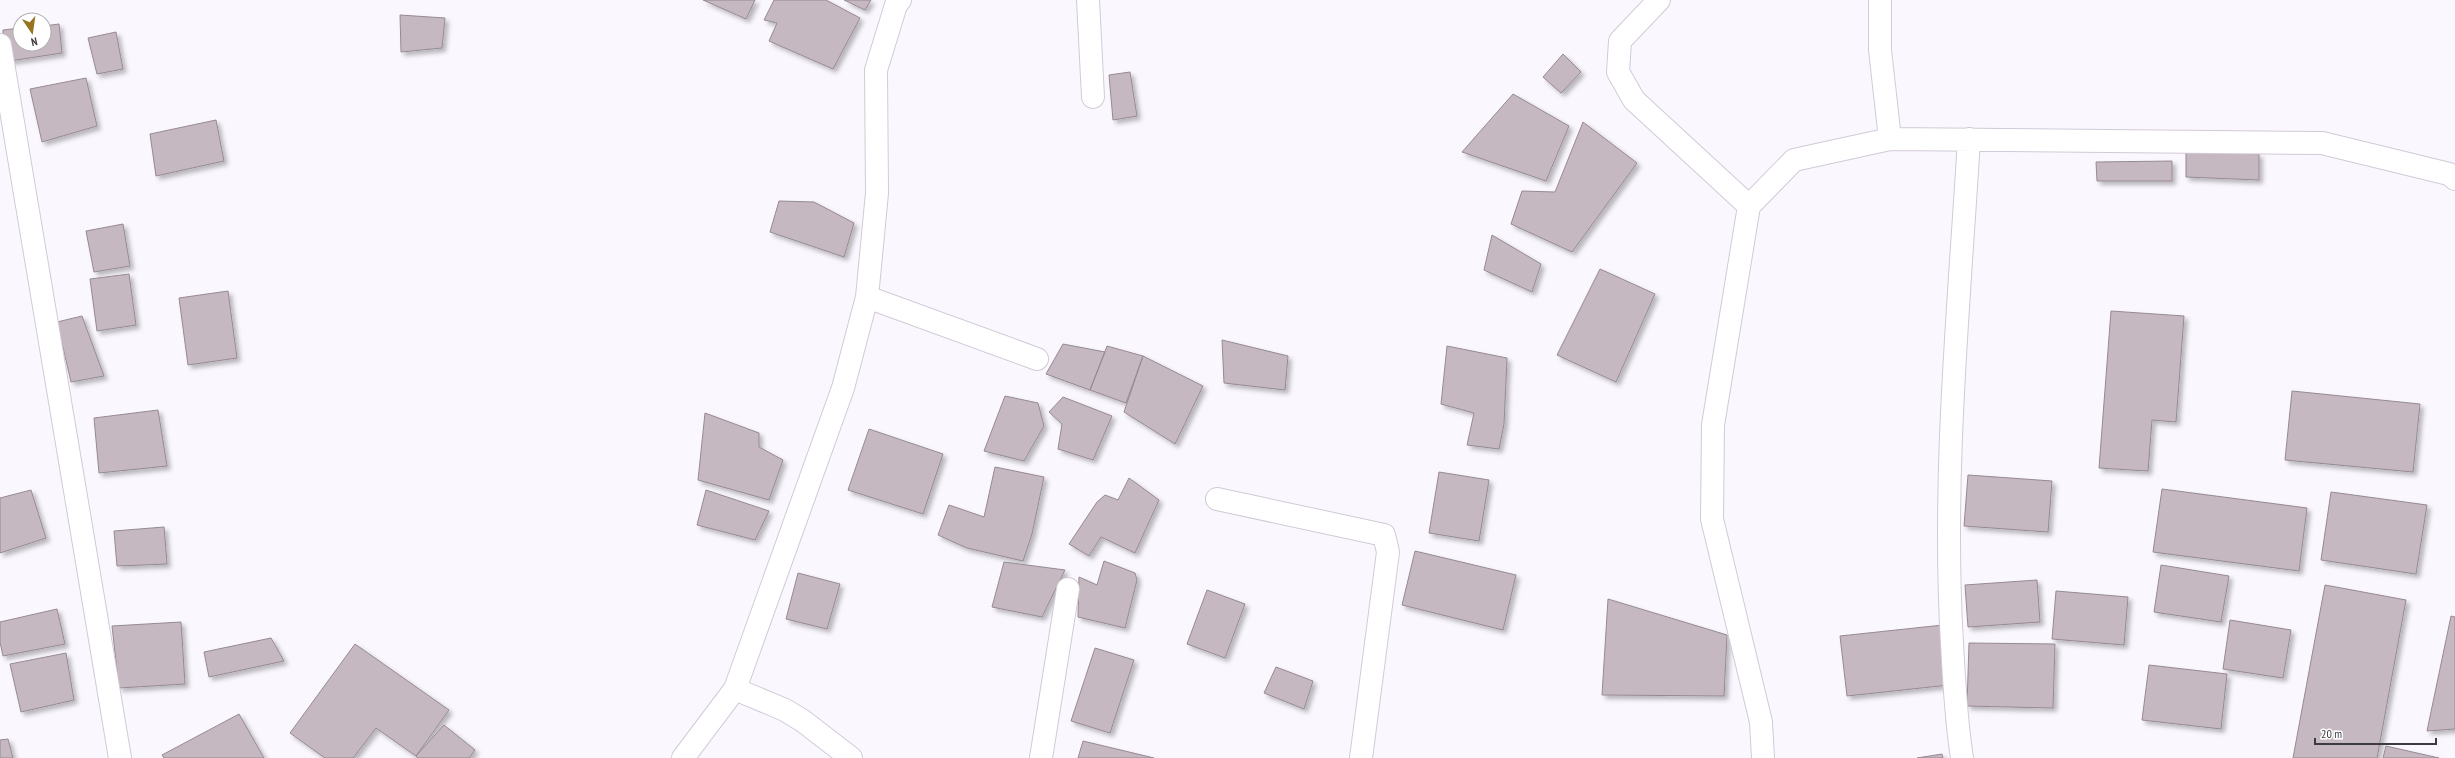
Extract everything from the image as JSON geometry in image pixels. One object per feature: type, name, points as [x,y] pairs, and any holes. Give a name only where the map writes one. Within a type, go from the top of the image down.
[{"type":"street","points":[[682,758],[735,689],[843,388],[867,297],[877,193],[876,70],[896,5],[900,0]]},
{"type":"street","points":[[1088,0],[1093,97]]},
{"type":"street","points":[[1659,0],[1620,40],[1618,72],[1634,100],[1749,206]]},
{"type":"street","points":[[1880,0],[1880,50],[1890,139]]},
{"type":"street","points":[[0,45],[120,758]]},
{"type":"street","points":[[1763,758],[1760,722],[1712,519],[1713,425],[1749,206],[1794,160],[1890,139],[2322,142],[2449,174],[2455,179]]},
{"type":"street","points":[[1962,758],[1957,729],[1948,584],[1949,484],[1969,139]]},
{"type":"street","points":[[867,297],[1037,359]]},
{"type":"street","points":[[1217,499],[1384,535],[1388,552],[1361,758]]},
{"type":"street","points":[[1041,758],[1068,589]]},
{"type":"street","points":[[735,689],[785,710],[803,721],[851,758]]},
{"type":"building","points":[[703,0],[755,0],[746,19]]},
{"type":"building","points":[[774,0],[826,0],[860,18],[833,69],[769,41],[777,23],[764,20]]},
{"type":"building","points":[[844,0],[871,0],[865,10]]},
{"type":"building","points":[[400,15],[445,18],[442,48],[401,52]]},
{"type":"building","points":[[59,24],[62,53],[3,62],[3,30],[12,29],[12,52],[52,52],[52,25]]},
{"type":"building","points":[[116,32],[123,69],[97,74],[88,38]]},
{"type":"building","points":[[1563,54],[1581,72],[1561,93],[1543,77]]},
{"type":"building","points":[[1130,72],[1137,116],[1113,120],[1109,75]]},
{"type":"building","points":[[86,78],[97,126],[42,142],[30,89]]},
{"type":"building","points":[[1513,94],[1569,126],[1546,181],[1462,152]]},
{"type":"building","points":[[216,120],[224,161],[156,176],[150,134]]},
{"type":"building","points":[[1583,122],[1637,163],[1572,252],[1511,224],[1522,191],[1555,192]]},
{"type":"building","points":[[2186,151],[2259,154],[2259,180],[2186,177]]},
{"type":"building","points":[[2172,161],[2172,181],[2097,181],[2096,162]]},
{"type":"building","points":[[779,201],[814,202],[854,223],[844,257],[770,232]]},
{"type":"building","points":[[123,224],[130,266],[94,272],[86,231]]},
{"type":"building","points":[[1492,235],[1541,264],[1532,292],[1484,270]]},
{"type":"building","points":[[1600,269],[1655,294],[1616,382],[1557,355]]},
{"type":"building","points":[[129,274],[136,325],[97,331],[90,279]]},
{"type":"building","points":[[228,291],[237,358],[188,365],[179,298]]},
{"type":"building","points":[[2111,311],[2184,316],[2176,422],[2152,420],[2148,471],[2099,468]]},
{"type":"building","points":[[82,316],[104,376],[71,382],[57,322]]},
{"type":"building","points":[[1222,340],[1288,356],[1285,390],[1224,383]]},
{"type":"building","points":[[1063,344],[1105,352],[1090,390],[1046,374]]},
{"type":"building","points":[[1107,346],[1143,356],[1126,403],[1090,390]]},
{"type":"building","points":[[1447,346],[1507,358],[1504,424],[1499,449],[1467,445],[1474,413],[1441,404]]},
{"type":"building","points":[[1143,356],[1203,386],[1175,444],[1124,412]]},
{"type":"building","points":[[2292,391],[2420,404],[2413,472],[2285,460]]},
{"type":"building","points":[[1005,396],[1038,403],[1044,426],[1024,461],[984,451]]},
{"type":"building","points":[[1063,397],[1112,416],[1093,460],[1058,449],[1062,424],[1049,412]]},
{"type":"building","points":[[158,410],[167,466],[99,473],[94,418]]},
{"type":"building","points":[[705,413],[759,433],[759,447],[783,460],[769,500],[698,480]]},
{"type":"building","points":[[869,429],[943,454],[923,514],[848,490]]},
{"type":"building","points":[[995,467],[1044,477],[1032,534],[1023,561],[967,548],[938,535],[949,505],[984,517]]},
{"type":"building","points":[[1439,472],[1489,480],[1479,541],[1429,533]]},
{"type":"building","points":[[1968,475],[2052,481],[2048,532],[1964,526]]},
{"type":"building","points":[[1129,478],[1159,500],[1135,553],[1101,537],[1089,556],[1069,544],[1097,502],[1105,495],[1118,500]]},
{"type":"building","points":[[2162,489],[2307,508],[2299,571],[2153,552]]},
{"type":"building","points":[[31,490],[46,538],[0,553],[0,498]]},
{"type":"building","points":[[706,490],[769,511],[755,540],[697,525]]},
{"type":"building","points":[[2331,492],[2427,505],[2416,574],[2321,560]]},
{"type":"building","points":[[164,527],[167,564],[117,566],[114,531]]},
{"type":"building","points":[[1415,551],[1516,575],[1503,630],[1402,605]]},
{"type":"building","points":[[1104,561],[1135,573],[1137,580],[1125,628],[1078,617],[1079,577],[1097,585]]},
{"type":"building","points":[[1004,562],[1065,570],[1042,617],[992,607]]},
{"type":"building","points":[[2161,565],[2229,576],[2221,622],[2154,612]]},
{"type":"building","points":[[798,573],[840,584],[827,629],[786,619]]},
{"type":"building","points":[[2037,580],[2040,622],[1968,627],[1965,585]]},
{"type":"building","points":[[2325,585],[2406,600],[2377,758],[2293,758]]},
{"type":"building","points":[[1207,590],[1245,604],[1225,658],[1187,644]]},
{"type":"building","points":[[2056,591],[2128,597],[2124,645],[2052,639]]},
{"type":"building","points":[[1608,599],[1727,635],[1724,696],[1602,695]]},
{"type":"building","points":[[57,609],[65,644],[3,656],[0,642],[0,622]]},
{"type":"building","points":[[2451,616],[2455,617],[2455,729],[2427,731]]},
{"type":"building","points":[[2230,620],[2291,630],[2283,678],[2223,669]]},
{"type":"building","points":[[181,622],[185,684],[119,688],[112,626]]},
{"type":"building","points":[[1943,625],[1949,685],[1847,696],[1840,636]]},
{"type":"building","points":[[271,638],[284,661],[209,677],[204,652]]},
{"type":"building","points":[[1969,643],[2055,644],[2053,708],[1967,706]]},
{"type":"building","points":[[355,644],[449,710],[416,756],[376,728],[353,758],[325,758],[290,733]]},
{"type":"building","points":[[1095,648],[1134,660],[1110,733],[1071,721]]},
{"type":"building","points":[[66,653],[74,700],[21,712],[10,664]]},
{"type":"building","points":[[2149,665],[2227,674],[2221,729],[2142,720]]},
{"type":"building","points":[[1276,667],[1313,681],[1304,709],[1264,693]]},
{"type":"building","points":[[239,714],[264,758],[164,758],[162,755]]},
{"type":"building","points":[[444,725],[475,750],[469,758],[418,758],[416,756]]},
{"type":"building","points":[[8,739],[13,758],[0,758],[0,740]]},
{"type":"building","points":[[1083,741],[1154,758],[1078,758]]},
{"type":"building","points":[[2386,746],[2439,758],[2383,758]]},
{"type":"building","points":[[1942,754],[1943,758],[1917,758]]}]
